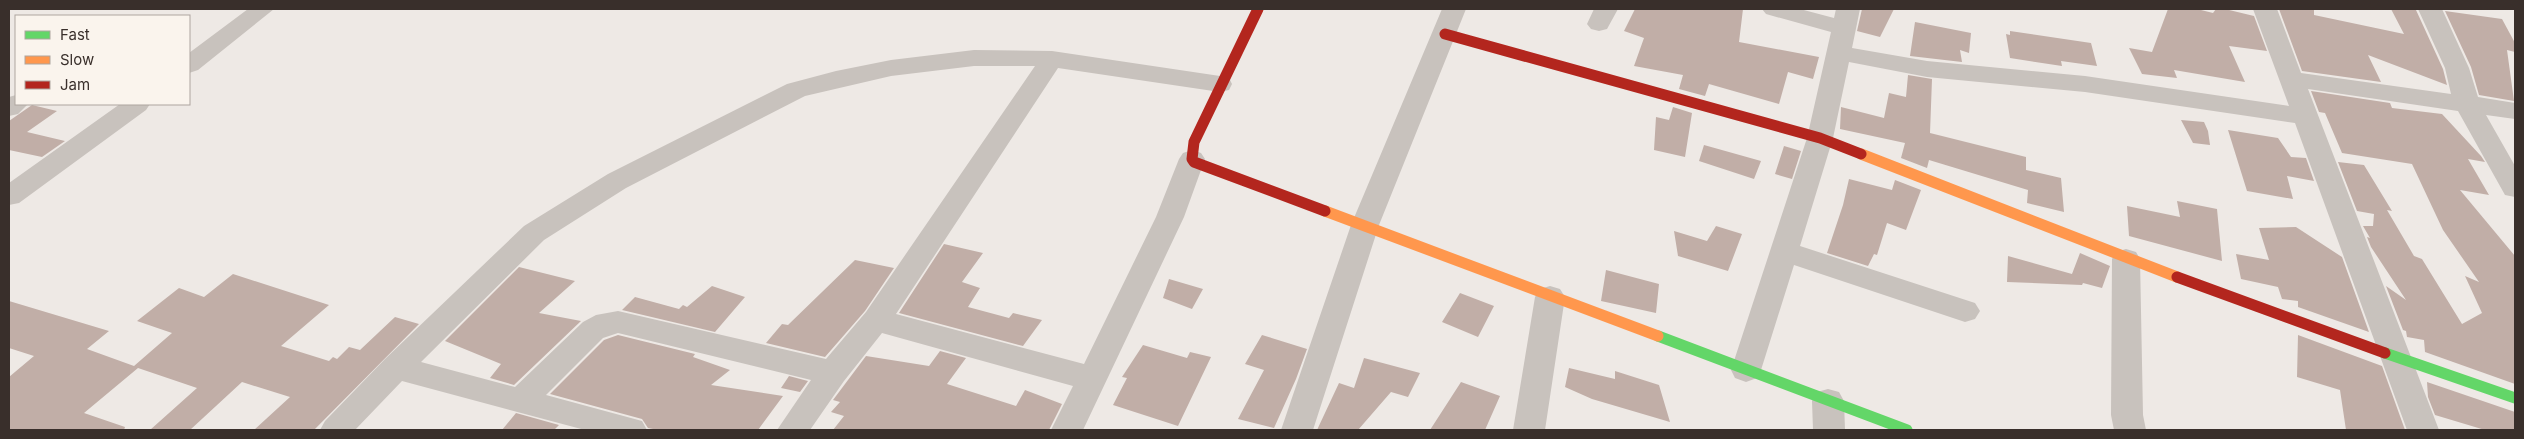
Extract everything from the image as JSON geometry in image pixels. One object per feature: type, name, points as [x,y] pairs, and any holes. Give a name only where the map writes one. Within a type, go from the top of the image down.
[{"type":"street","points":[[190,63],[262,9]]},
{"type":"street","points":[[1067,430],[1170,217],[1192,159],[1194,142],[1220,84],[1258,9]]},
{"type":"street","points":[[1297,430],[1364,225],[1454,9]]},
{"type":"street","points":[[1774,9],[1844,30],[1927,69],[2043,79],[2303,116]]},
{"type":"street","points":[[2265,9],[2303,116],[2423,430]]},
{"type":"street","points":[[2430,9],[2457,68],[2467,105],[2515,188]]},
{"type":"street","points":[[1746,370],[1820,138],[1844,30]]},
{"type":"street","points":[[1445,34],[1820,138],[2126,259],[2515,398]]},
{"type":"street","points":[[336,430],[396,367],[534,233],[617,181],[743,115],[796,90],[891,68],[974,58],[1052,59],[1220,84]]},
{"type":"street","points":[[793,430],[833,373],[876,320],[1052,59]]},
{"type":"street","points":[[2290,79],[2515,111]]},
{"type":"street","points":[[9,196],[136,105]]},
{"type":"street","points":[[1192,159],[1200,165],[1746,370],[1829,416],[1907,430]]},
{"type":"street","points":[[1784,251],[1965,311]]},
{"type":"street","points":[[2126,259],[2127,415],[2130,430]]},
{"type":"street","points":[[1529,430],[1550,297]]},
{"type":"street","points":[[876,320],[1092,379]]},
{"type":"street","points":[[520,401],[593,330],[606,323],[618,322],[833,373]]},
{"type":"street","points":[[396,367],[631,430]]},
{"type":"building","points":[[1635,9],[1743,9],[1739,42],[1819,57],[1813,79],[1788,72],[1779,104],[1709,84],[1705,96],[1679,89],[1683,75],[1634,66],[1644,38],[1624,31]]},
{"type":"building","points":[[1862,9],[1894,9],[1880,37],[1857,31]]},
{"type":"building","points":[[2168,9],[2197,9],[2213,13],[2216,9],[2225,9],[2254,16],[2267,51],[2229,46],[2245,82],[2174,70],[2177,78],[2142,74],[2129,48],[2152,52]]},
{"type":"building","points":[[2279,9],[2314,9],[2314,15],[2404,34],[2391,9],[2416,10],[2443,69],[2447,85],[2368,55],[2381,82],[2302,71]]},
{"type":"building","points":[[2445,11],[2502,19],[2515,43],[2515,52],[2507,50],[2514,101],[2479,95],[2471,67]]},
{"type":"building","points":[[1915,22],[1971,33],[1969,53],[1960,50],[1962,62],[1910,56]]},
{"type":"building","points":[[2010,31],[2091,43],[2097,66],[2061,61],[2062,66],[2010,58],[2006,34],[2010,35]]},
{"type":"building","points":[[1908,75],[1932,79],[1930,133],[2026,157],[2026,170],[2061,178],[2064,212],[2027,203],[2028,190],[1929,160],[1927,168],[1901,158],[1905,143],[1840,129],[1841,107],[1884,118],[1889,93],[1906,97]]},
{"type":"building","points":[[2311,91],[2390,103],[2392,108],[2442,114],[2481,156],[2485,162],[2468,159],[2489,195],[2460,190],[2515,256],[2515,384],[2425,352],[2424,340],[2407,337],[2386,286],[2406,300],[2371,247],[2367,237],[2370,238],[2363,226],[2373,226],[2374,214],[2357,211],[2338,162],[2364,165],[2392,211],[2387,210],[2414,256],[2422,259],[2462,324],[2482,313],[2465,276],[2479,282],[2443,230],[2412,164],[2342,153],[2325,113],[2319,112]]},
{"type":"building","points":[[32,105],[57,111],[27,132],[65,141],[42,157],[9,150],[9,121]]},
{"type":"building","points":[[1673,107],[1692,113],[1685,157],[1654,150],[1656,117],[1669,120]]},
{"type":"building","points":[[2181,120],[2204,122],[2208,131],[2210,145],[2193,143]]},
{"type":"building","points":[[2228,130],[2278,138],[2291,157],[2306,158],[2314,181],[2287,176],[2293,199],[2247,191]]},
{"type":"building","points":[[1704,145],[1761,161],[1754,179],[1699,161]]},
{"type":"building","points":[[1784,146],[1801,151],[1792,179],[1775,174]]},
{"type":"building","points":[[1849,179],[1892,190],[1895,180],[1921,190],[1906,230],[1887,223],[1877,255],[1874,254],[1868,266],[1827,253],[1843,205]]},
{"type":"building","points":[[2177,201],[2217,209],[2222,261],[2129,236],[2127,206],[2180,217]]},
{"type":"building","points":[[1716,226],[1742,234],[1728,271],[1678,256],[1674,231],[1707,241]]},
{"type":"building","points":[[2296,227],[2342,257],[2369,332],[2298,307],[2298,301],[2282,299],[2278,287],[2241,279],[2236,254],[2269,260],[2259,228]]},
{"type":"building","points":[[944,244],[983,253],[962,282],[980,288],[968,307],[1009,318],[1013,313],[1042,320],[1023,346],[899,313]]},
{"type":"building","points":[[2080,253],[2110,266],[2102,288],[2083,283],[2082,285],[2007,282],[2008,256],[2072,274]]},
{"type":"building","points":[[855,260],[894,268],[865,311],[825,357],[766,343],[782,324],[788,325]]},
{"type":"building","points":[[519,267],[575,281],[539,313],[581,321],[514,385],[490,378],[501,364],[445,341]]},
{"type":"building","points":[[1606,270],[1659,284],[1656,313],[1601,301]]},
{"type":"building","points":[[233,274],[329,305],[281,346],[329,361],[333,357],[337,359],[349,347],[360,350],[395,317],[419,324],[314,430],[254,430],[290,397],[242,382],[190,430],[150,430],[197,388],[138,368],[84,413],[125,427],[124,430],[9,430],[9,377],[34,356],[9,348],[9,301],[109,331],[87,349],[134,366],[172,333],[137,321],[179,288],[204,297]]},
{"type":"building","points":[[1169,279],[1203,289],[1192,309],[1163,298]]},
{"type":"building","points":[[712,286],[745,297],[715,332],[622,310],[635,297],[679,309],[683,305],[687,307]]},
{"type":"building","points":[[1460,293],[1494,306],[1478,337],[1442,322]]},
{"type":"building","points":[[618,335],[695,354],[693,357],[730,370],[711,385],[783,396],[758,430],[658,430],[648,428],[642,419],[550,394],[604,340]]},
{"type":"building","points":[[1262,335],[1307,349],[1274,428],[1238,419],[1264,370],[1245,364]]},
{"type":"building","points":[[2298,335],[2382,366],[2405,430],[2346,430],[2340,390],[2297,377]]},
{"type":"building","points":[[1143,345],[1187,358],[1190,352],[1211,357],[1178,426],[1113,405],[1127,378],[1122,377]]},
{"type":"building","points":[[940,351],[966,358],[947,384],[1016,406],[1025,390],[1062,404],[1049,430],[833,430],[844,416],[831,412],[840,402],[833,400],[866,356],[929,366]]},
{"type":"building","points":[[1364,358],[1420,373],[1408,397],[1391,392],[1358,430],[1317,430],[1339,383],[1354,388]]},
{"type":"building","points":[[1569,368],[1615,379],[1615,371],[1659,385],[1670,422],[1592,399],[1565,387]]},
{"type":"building","points":[[789,376],[808,381],[800,392],[781,388]]},
{"type":"building","points":[[1461,382],[1500,396],[1485,430],[1430,430]]},
{"type":"building","points":[[2427,382],[2515,412],[2515,430],[2485,430],[2435,415],[2428,397]]},
{"type":"building","points":[[516,413],[559,425],[554,430],[502,430]]},
{"type":"traffic: fast","points":[[1658,336],[1907,430]]},
{"type":"traffic: fast","points":[[2385,353],[2515,398]]},
{"type":"traffic: slow","points":[[1861,154],[2177,277]]},
{"type":"traffic: slow","points":[[1325,211],[1658,336]]},
{"type":"traffic: jam","points":[[1258,9],[1194,142],[1192,159],[1194,162],[1325,211]]},
{"type":"traffic: jam","points":[[1445,34],[1820,138],[1861,154]]},
{"type":"traffic: jam","points":[[2177,277],[2385,353]]}]
